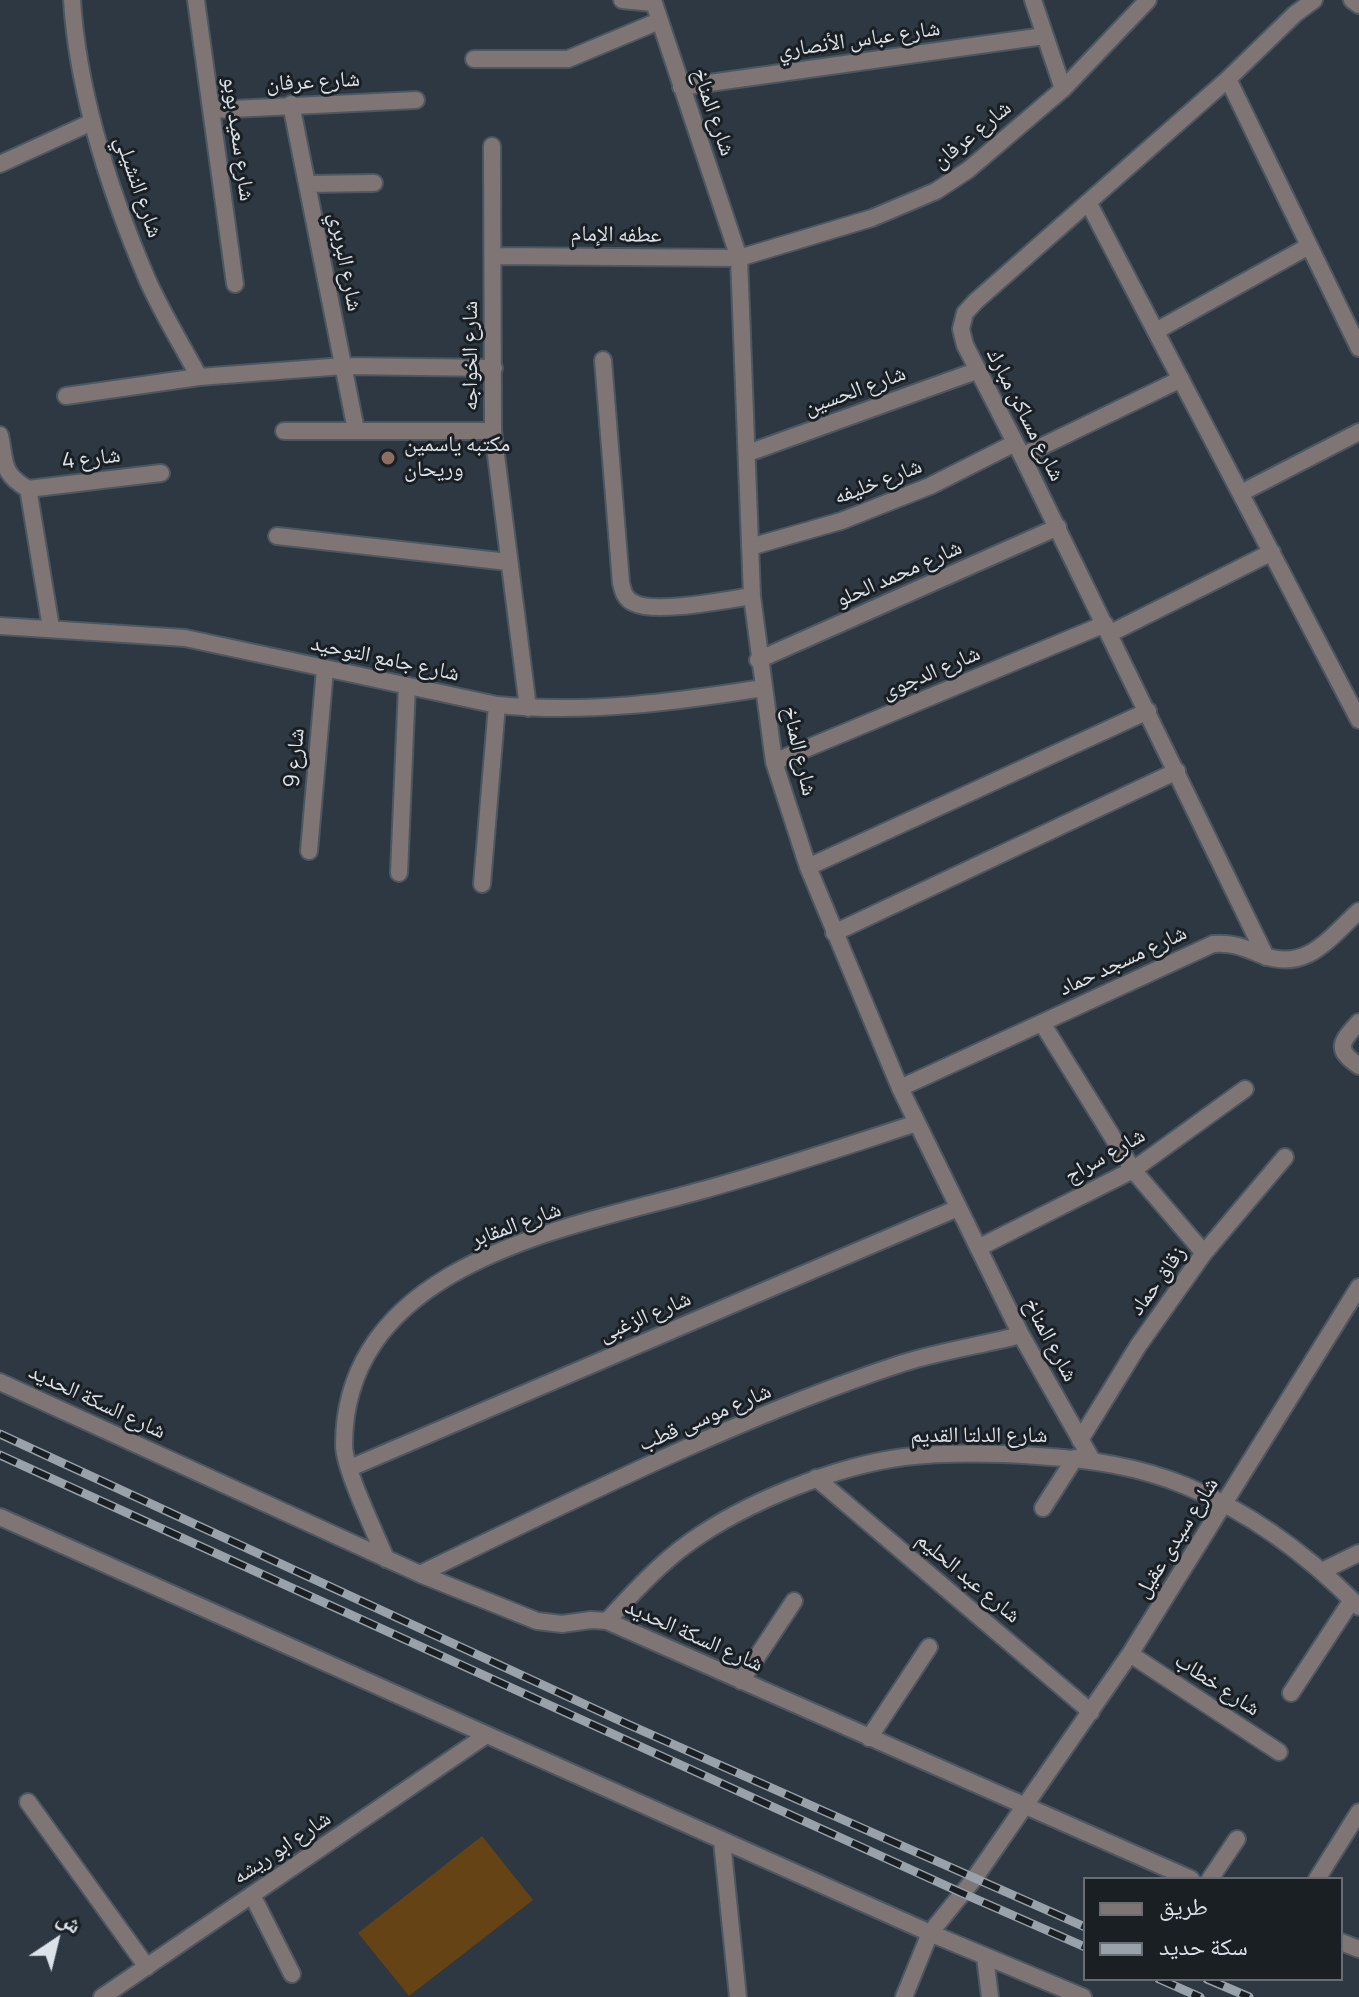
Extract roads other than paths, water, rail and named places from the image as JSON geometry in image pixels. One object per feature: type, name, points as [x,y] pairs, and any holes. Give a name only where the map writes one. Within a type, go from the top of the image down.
[{"type":"street","name":"شارع النشيلي","points":[[72,0],[74,34],[92,122],[109,175],[148,281],[199,377]]},
{"type":"street","name":"شارع سعيد بوبو","points":[[197,0],[235,284]]},
{"type":"street","points":[[622,0],[653,2]]},
{"type":"street","points":[[1033,0],[1063,89]]},
{"type":"street","name":"شارع عرفان","points":[[739,258],[872,218],[936,191],[968,170],[1063,89],[1148,0]]},
{"type":"street","name":"شارع مساكن مبارك","points":[[1266,957],[1058,527],[976,371],[961,329],[965,313],[1314,0]]},
{"type":"street","points":[[1352,0],[1359,5]]},
{"type":"street","name":"شارع المناخ","points":[[653,2],[739,258],[752,596],[758,660],[774,762],[808,867],[900,1088],[1021,1335],[1080,1440],[1083,1459]]},
{"type":"street","points":[[474,59],[568,59],[659,21]]},
{"type":"street","name":"شارع عباس الأنصاري","points":[[681,87],[1044,36]]},
{"type":"street","points":[[1228,79],[1359,348]]},
{"type":"street","name":"شارع عرفان","points":[[212,110],[416,100]]},
{"type":"street","name":"شارع البربري","points":[[291,104],[356,430]]},
{"type":"street","points":[[0,164],[92,122]]},
{"type":"street","name":"شارع الخواجه","points":[[492,146],[493,431],[528,708]]},
{"type":"street","points":[[307,184],[374,183]]},
{"type":"street","points":[[1088,202],[1359,720]]},
{"type":"street","points":[[1156,331],[1309,246]]},
{"type":"street","name":"عطفه الإمام","points":[[494,256],[739,258]]},
{"type":"street","points":[[603,360],[624,596],[648,609],[752,596]]},
{"type":"street","points":[[66,396],[199,377],[344,366],[494,368]]},
{"type":"street","name":"شارع الحسين","points":[[748,453],[976,371]]},
{"type":"street","name":"شارع خليفه","points":[[750,547],[841,521],[1181,379]]},
{"type":"street","points":[[284,431],[493,431]]},
{"type":"street","points":[[1241,493],[1359,432]]},
{"type":"street","points":[[0,435],[7,473],[28,489],[51,628]]},
{"type":"street","name":"شارع 4","points":[[28,489],[161,473]]},
{"type":"street","name":"شارع محمد الحلو","points":[[758,660],[1058,527]]},
{"type":"street","points":[[277,536],[508,562]]},
{"type":"street","name":"شارع الدجوى","points":[[774,762],[1107,629],[1272,552]]},
{"type":"street","name":"شارع جامع التوحيد","points":[[0,626],[185,638],[497,705],[528,708],[606,707],[763,688]]},
{"type":"street","name":"شارع 9","points":[[309,851],[325,669]]},
{"type":"street","points":[[399,873],[407,686]]},
{"type":"street","points":[[482,884],[497,705]]},
{"type":"street","points":[[808,867],[1148,711]]},
{"type":"street","points":[[834,933],[1177,771]]},
{"type":"street","name":"شارع مسجد حماد","points":[[900,1088],[1213,944],[1229,943],[1266,957],[1292,962],[1310,956],[1359,911]]},
{"type":"street","points":[[1359,1022],[1344,1038],[1342,1047],[1345,1056],[1359,1066]]},
{"type":"street","points":[[1042,1023],[1133,1170],[1204,1253]]},
{"type":"street","name":"شارع سراج","points":[[978,1248],[1133,1170],[1245,1089]]},
{"type":"street","name":"شارع المقابر","points":[[386,1559],[344,1448],[348,1408],[359,1370],[379,1335],[406,1305],[439,1281],[492,1254],[548,1233],[739,1179],[917,1123]]},
{"type":"street","name":"زقاق حماد","points":[[1080,1440],[1138,1346],[1204,1253],[1285,1157]]},
{"type":"street","name":"شارع الزغبى","points":[[350,1468],[958,1208]]},
{"type":"street","name":"شارع سيدى عقيل","points":[[904,1997],[930,1933],[974,1879],[1091,1712],[1356,1300]]},
{"type":"street","name":"شارع موسى قطب","points":[[420,1574],[613,1482],[812,1395],[907,1362],[1021,1335]]},
{"type":"street","name":"شارع السكة الحديد","points":[[0,1382],[420,1574],[537,1621],[562,1624],[607,1621],[1024,1808],[1186,1877]]},
{"type":"street","name":"شارع الدلتا القديم","points":[[607,1621],[648,1577],[689,1542],[735,1514],[816,1478],[902,1458],[991,1453],[1083,1459],[1141,1471],[1170,1481],[1223,1504],[1277,1535],[1322,1571],[1355,1603]]},
{"type":"street","points":[[1043,1508],[1083,1459]]},
{"type":"street","name":"شارع عبد الحليم","points":[[816,1478],[1091,1712]]},
{"type":"street","points":[[0,1517],[485,1736],[930,1933],[1083,1997]]},
{"type":"street","points":[[1322,1571],[1359,1553]]},
{"type":"street","points":[[741,1681],[794,1601]]},
{"type":"street","points":[[1291,1693],[1355,1603]]},
{"type":"street","points":[[869,1738],[929,1647]]},
{"type":"street","name":"شارع خطاب","points":[[1130,1654],[1279,1752]]},
{"type":"street","name":"شارع ابو ريشه","points":[[102,1997],[485,1736]]},
{"type":"street","points":[[28,1802],[147,1967]]},
{"type":"street","points":[[1318,1877],[1359,1812]]},
{"type":"street","points":[[1211,1877],[1237,1839]]},
{"type":"street","points":[[722,1841],[738,1997]]},
{"type":"street","points":[[252,1895],[292,1974]]},
{"type":"street","points":[[985,1957],[990,1997]]},
{"type":"railway","points":[[0,1434],[625,1723],[1083,1926]]},
{"type":"railway","points":[[0,1455],[1083,1946]]},
{"type":"railway","points":[[1164,1981],[1200,1997]]},
{"type":"railway","points":[[1212,1981],[1249,1997]]},
{"type":"place","name":"مكتبه ياسمين وريحان","points":[[388,458]]}]
